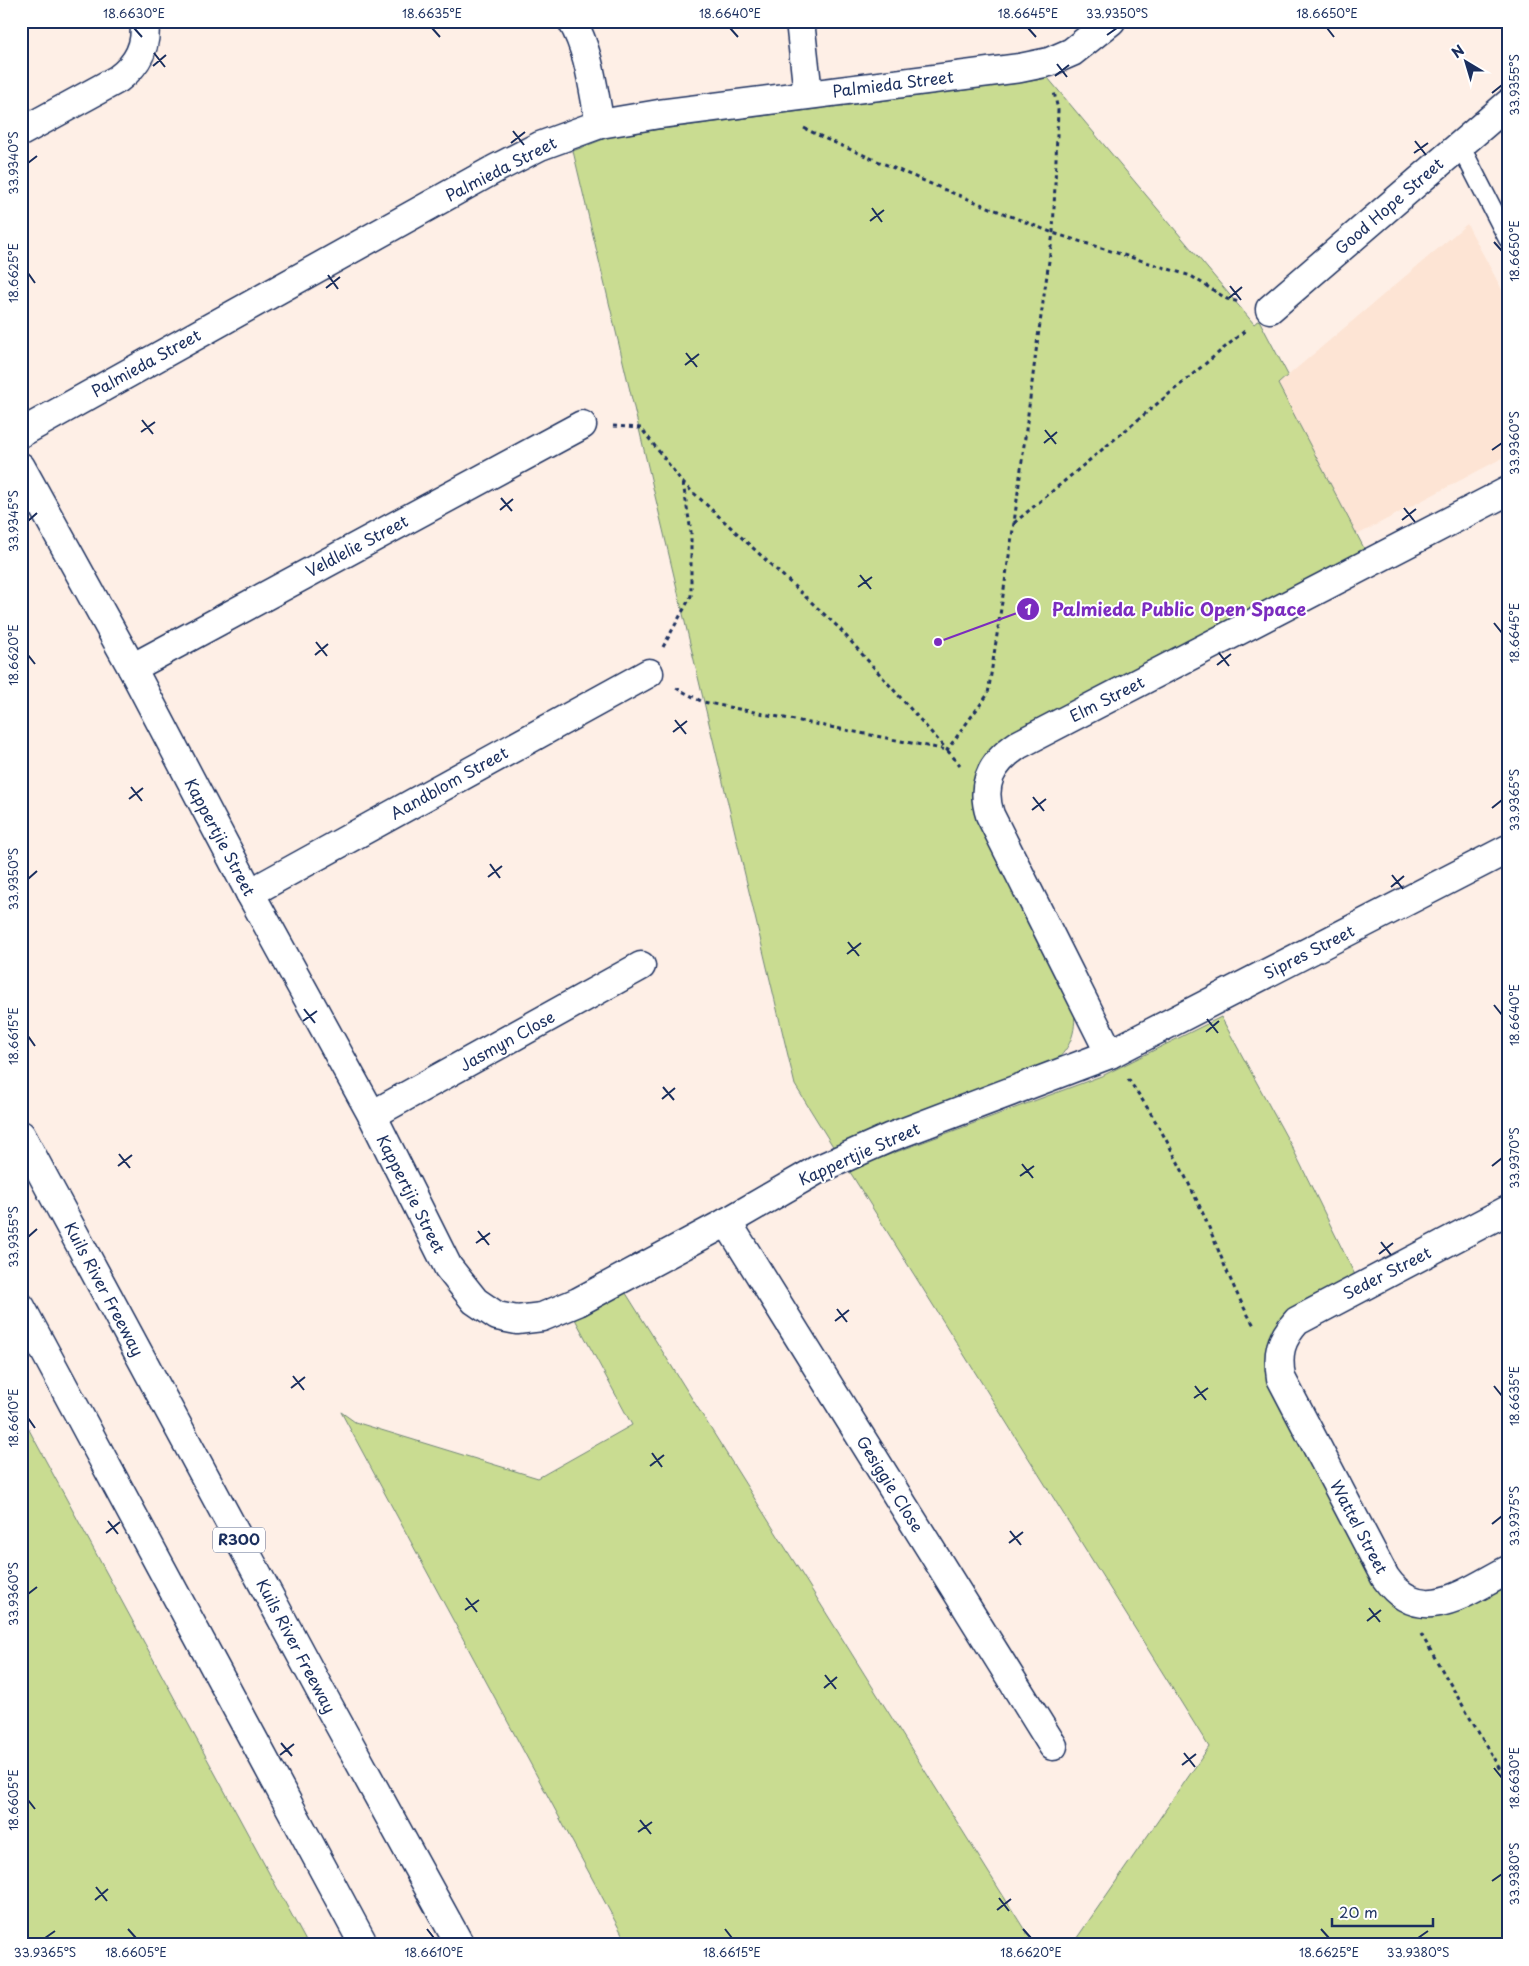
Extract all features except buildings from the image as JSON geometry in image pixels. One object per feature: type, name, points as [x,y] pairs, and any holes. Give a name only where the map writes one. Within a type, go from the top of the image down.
[{"type":"main road","points":[[21,132],[118,80],[130,70],[139,57],[144,43],[146,30],[144,21]]},
{"type":"main road","points":[[572,21],[588,62],[600,124]]},
{"type":"main road","points":[[800,21],[808,94]]},
{"type":"main road","name":"Palmieda Street","points":[[21,433],[495,169],[540,146],[600,124],[659,114],[1020,68],[1049,62],[1072,52],[1111,21]]},
{"type":"main road","name":"Good Hope Street","points":[[1270,309],[1508,104]]},
{"type":"main road","name":"Veldlelie Street","points":[[132,668],[582,424]]},
{"type":"main road","name":"Kappertjie Street","points":[[21,467],[132,668],[250,893],[372,1116],[448,1267],[474,1301],[497,1316],[516,1320],[542,1317],[578,1302],[727,1222],[818,1170],[892,1137],[1110,1054]]},
{"type":"main road","name":"Elm Street","points":[[1110,1054],[990,815],[986,798],[989,778],[995,764],[1005,753],[1018,745],[1508,492]]},
{"type":"main road","name":"Aandblom Street","points":[[250,893],[649,673]]},
{"type":"main road","name":"Sipres Street","points":[[1110,1054],[1508,849]]},
{"type":"main road","name":"Jasmyn Close","points":[[372,1116],[642,966]]},
{"type":"main road","name":"Kuils River Freeway","points":[[21,1135],[320,1690],[460,1945]]},
{"type":"main road","name":"Seder Street","points":[[1279,1356],[1286,1334],[1297,1321],[1311,1312],[1508,1210]]},
{"type":"main road","name":"Gesiggie Close","points":[[727,1222],[1054,1746]]},
{"type":"main road","points":[[21,1307],[364,1945]]},
{"type":"main road","name":"Wattel Street","points":[[1279,1356],[1281,1378],[1385,1577],[1396,1591],[1408,1599],[1436,1604],[1450,1600],[1508,1570]]},
{"type":"lane","points":[[1460,145],[1508,239]]},
{"type":"path","points":[[947,750],[988,694],[1014,523],[1053,233],[1058,110],[1049,62]]},
{"type":"path","points":[[802,127],[934,185],[1053,233],[1191,276],[1227,299],[1270,309]]},
{"type":"path","points":[[1014,523],[1270,309]]},
{"type":"path","points":[[582,424],[641,428],[683,483],[838,627],[947,750],[986,798]]},
{"type":"path","points":[[683,483],[691,532],[691,596],[649,673],[703,702],[947,750]]},
{"type":"path","points":[[1110,1054],[1147,1106],[1200,1209],[1240,1302],[1279,1356]]},
{"type":"path","points":[[1396,1591],[1508,1783]]},
{"type":"shaded area","points":[[1467,224],[1508,301],[1508,455],[1357,535],[1278,384]]},
{"type":"green space","points":[[1048,78],[1254,324],[1259,320],[1288,375],[1278,384],[1365,550],[1009,735],[994,747],[980,766],[973,792],[1074,1008],[1075,1017],[1071,1040],[1063,1054],[1050,1066],[834,1148],[795,1085],[573,151],[609,137],[646,131]]},
{"type":"green space","points":[[1221,1017],[1293,1149],[1355,1275],[1301,1302],[1276,1330],[1268,1369],[1280,1408],[1373,1581],[1416,1615],[1462,1611],[1506,1588],[1508,1592],[1508,1945],[1072,1945],[1209,1747],[850,1172],[872,1161],[1104,1075]]},
{"type":"green space","points":[[619,1282],[1034,1945],[628,1945],[341,1412],[355,1422],[538,1478],[632,1425],[569,1308]]},
{"type":"green space","points":[[21,1415],[308,1945],[21,1945]]},
{"type":"place","name":"Palmieda Public Open Space","points":[[938,642]]}]
